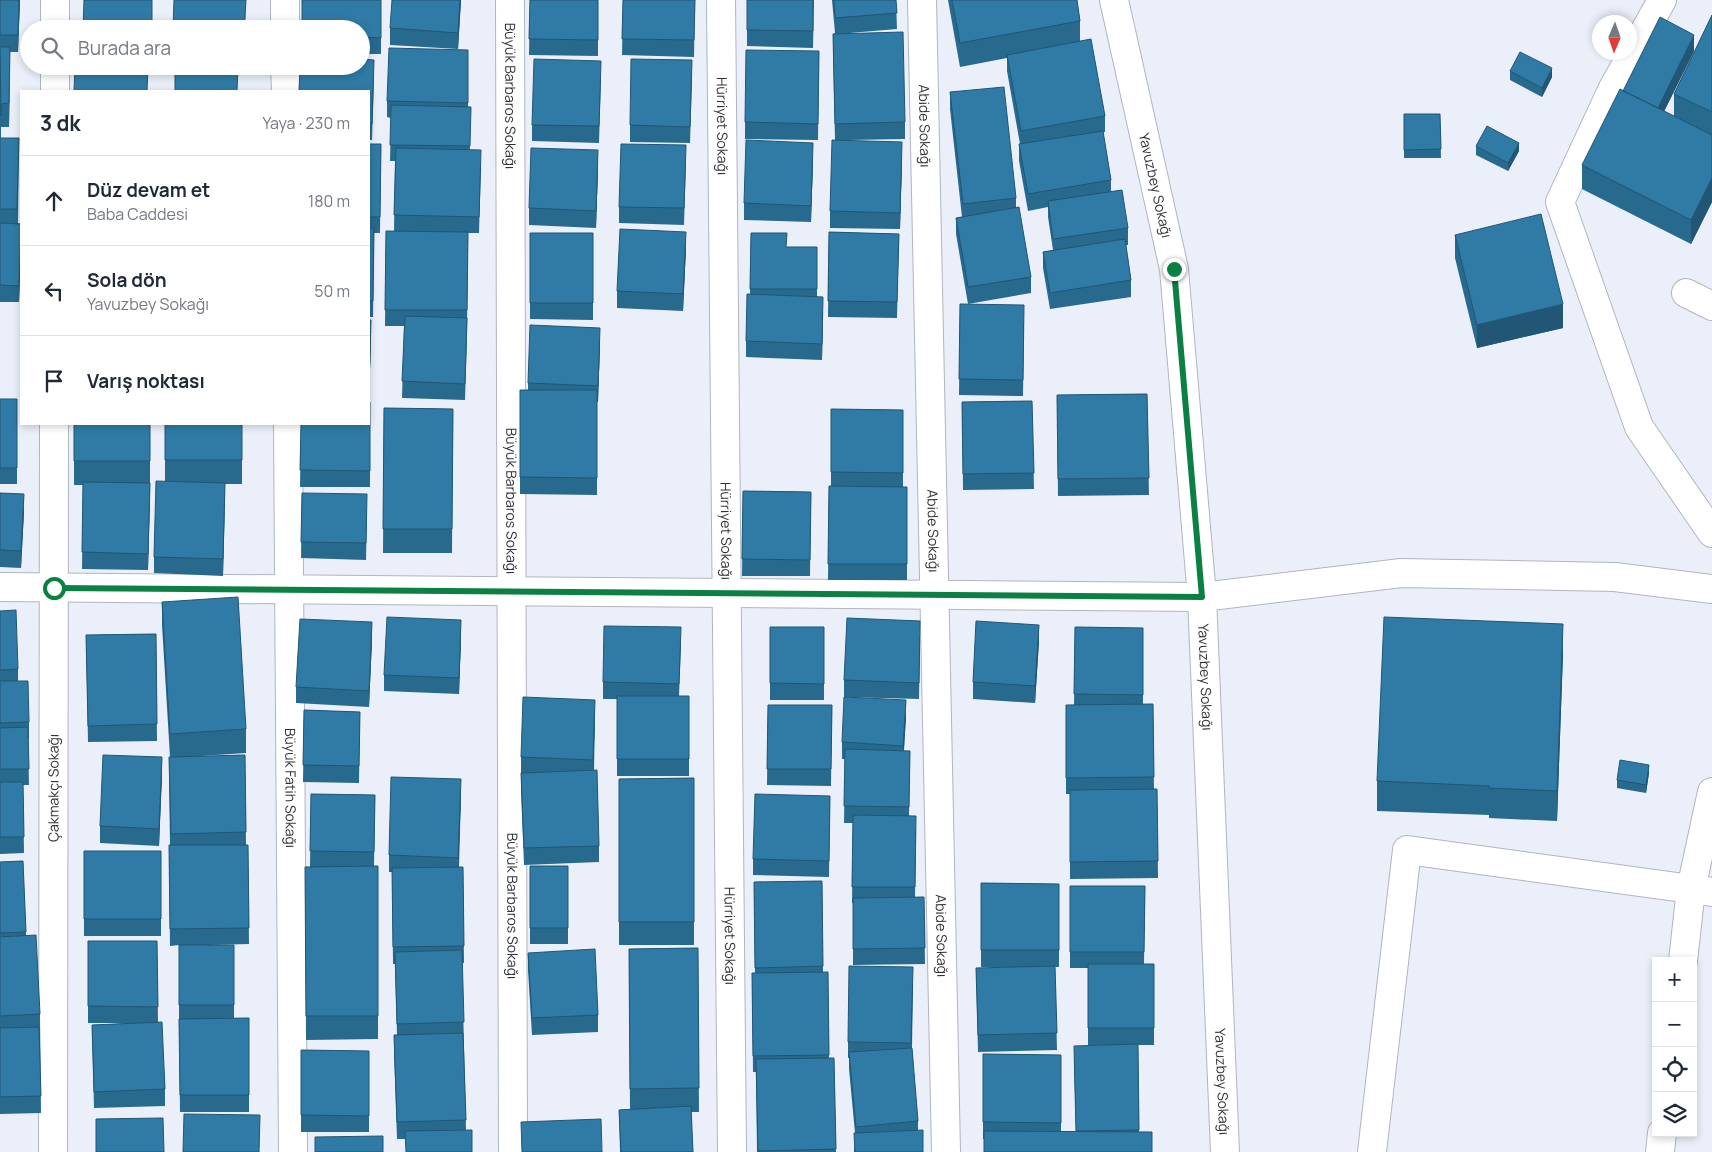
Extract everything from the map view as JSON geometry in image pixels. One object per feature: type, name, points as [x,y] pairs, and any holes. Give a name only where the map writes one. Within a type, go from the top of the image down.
[{"type":"street","points":[[55,0],[55,20]]},
{"type":"street","points":[[285,0],[285,20]]},
{"type":"street","name":"Büyük Barbaros Sokağı","points":[[510,0],[512,1152]]},
{"type":"street","name":"Hürriyet Sokağı","points":[[721,0],[732,1152]]},
{"type":"street","name":"Abide Sokağı","points":[[922,0],[946,1152]]},
{"type":"street","name":"Yavuzbey Sokağı","points":[[1114,0],[1174,269],[1202,597],[1225,1152]]},
{"type":"street","points":[[1662,0],[1613,88],[1560,202],[1639,427],[1712,533]]},
{"type":"street","points":[[55,75],[55,90]]},
{"type":"street","points":[[285,75],[286,90]]},
{"type":"street","points":[[1686,294],[1712,306]]},
{"type":"street","name":"Çakmakçı Sokağı","points":[[53,1152],[54,425]]},
{"type":"street","name":"Büyük Fatih Sokağı","points":[[288,425],[293,1152]]},
{"type":"street","points":[[0,587],[1202,597],[1401,573],[1615,577],[1712,589]]},
{"type":"street","points":[[1684,957],[1702,890],[1712,792]]},
{"type":"street","points":[[1372,1152],[1407,850],[1702,890]]},
{"type":"street","points":[[1660,1152],[1662,1137]]},
{"type":"building","points":[[0,0],[19,0],[18,35],[0,35]]},
{"type":"building","points":[[84,0],[152,0],[152,20],[83,20]]},
{"type":"building","points":[[174,0],[246,0],[245,20],[173,20]]},
{"type":"building","points":[[302,0],[381,0],[381,38],[370,37],[370,20],[302,20]]},
{"type":"building","points":[[392,0],[460,0],[458,33],[390,28]]},
{"type":"building","points":[[530,0],[598,0],[598,40],[529,39]]},
{"type":"building","points":[[623,0],[695,0],[694,40],[622,39]]},
{"type":"building","points":[[747,0],[813,0],[813,31],[747,30]]},
{"type":"building","points":[[834,0],[896,0],[897,13],[835,18]]},
{"type":"building","points":[[952,0],[1077,0],[1080,21],[960,43]]},
{"type":"building","points":[[1712,15],[1712,112],[1674,94]]},
{"type":"building","points":[[1660,17],[1694,35],[1658,108],[1623,91]]},
{"type":"building","points":[[903,32],[905,122],[835,124],[833,34]]},
{"type":"building","points":[[1091,39],[1105,116],[1021,131],[1007,55]]},
{"type":"building","points":[[0,47],[10,47],[9,103],[1,104],[1,116]]},
{"type":"building","points":[[389,48],[468,50],[468,103],[387,101]]},
{"type":"building","points":[[746,50],[819,51],[818,124],[745,122]]},
{"type":"building","points":[[1520,52],[1552,68],[1542,88],[1510,71]]},
{"type":"building","points":[[534,59],[601,61],[599,126],[532,125]]},
{"type":"building","points":[[631,59],[692,60],[690,127],[630,125]]},
{"type":"building","points":[[370,60],[374,60],[372,124],[370,124],[370,90],[299,90],[300,75],[370,75]]},
{"type":"building","points":[[75,75],[148,75],[147,90],[74,90]]},
{"type":"building","points":[[175,75],[238,75],[237,90],[175,90]]},
{"type":"building","points":[[1004,87],[1016,198],[963,204],[950,92]]},
{"type":"building","points":[[1620,89],[1712,135],[1712,178],[1691,220],[1582,165]]},
{"type":"building","points":[[391,105],[471,107],[470,146],[390,145]]},
{"type":"building","points":[[1404,114],[1440,114],[1441,149],[1404,150]]},
{"type":"building","points":[[1487,126],[1519,143],[1508,163],[1476,146]]},
{"type":"building","points":[[1103,131],[1111,180],[1028,194],[1019,144]]},
{"type":"building","points":[[0,138],[19,138],[17,209],[0,209]]},
{"type":"building","points":[[746,140],[813,143],[811,206],[744,203]]},
{"type":"building","points":[[832,140],[902,142],[900,213],[830,211]]},
{"type":"building","points":[[370,144],[381,144],[380,217],[370,217]]},
{"type":"building","points":[[621,144],[686,145],[684,208],[619,207]]},
{"type":"building","points":[[396,148],[481,150],[479,217],[394,215]]},
{"type":"building","points":[[531,148],[598,150],[596,211],[529,208]]},
{"type":"building","points":[[1122,190],[1128,228],[1053,239],[1048,201]]},
{"type":"building","points":[[1019,207],[1031,277],[968,287],[956,218]]},
{"type":"building","points":[[1541,214],[1563,304],[1477,325],[1455,235]]},
{"type":"building","points":[[0,223],[20,224],[19,286],[0,285]]},
{"type":"building","points":[[370,228],[374,228],[373,301],[370,301]]},
{"type":"building","points":[[620,229],[686,232],[683,294],[617,291]]},
{"type":"building","points":[[386,231],[468,232],[467,310],[385,310]]},
{"type":"building","points":[[829,232],[899,234],[897,302],[828,301]]},
{"type":"building","points":[[530,233],[593,233],[593,303],[530,303]]},
{"type":"building","points":[[751,233],[787,233],[786,247],[817,247],[817,289],[750,289]]},
{"type":"building","points":[[1125,239],[1131,280],[1050,293],[1043,252]]},
{"type":"building","points":[[747,294],[823,297],[822,344],[746,341]]},
{"type":"building","points":[[960,304],[1024,305],[1023,380],[959,379]]},
{"type":"building","points":[[405,316],[467,318],[465,384],[402,381]]},
{"type":"building","points":[[370,320],[371,320],[370,353]]},
{"type":"building","points":[[530,325],[600,328],[598,386],[528,383]]},
{"type":"building","points":[[520,390],[597,390],[597,478],[520,477]]},
{"type":"building","points":[[1147,394],[1149,478],[1058,479],[1057,395]]},
{"type":"building","points":[[0,399],[17,399],[17,468],[0,468]]},
{"type":"building","points":[[1032,401],[1034,473],[963,474],[962,402]]},
{"type":"building","points":[[384,408],[453,409],[452,529],[383,529]]},
{"type":"building","points":[[831,409],[903,410],[903,473],[831,472]]},
{"type":"building","points":[[74,425],[150,425],[150,461],[74,461]]},
{"type":"building","points":[[165,425],[242,425],[242,460],[165,460]]},
{"type":"building","points":[[301,425],[370,425],[370,471],[300,470]]},
{"type":"building","points":[[156,481],[225,483],[223,559],[154,557]]},
{"type":"building","points":[[83,482],[150,483],[148,554],[82,552]]},
{"type":"building","points":[[829,486],[907,487],[907,564],[828,564]]},
{"type":"building","points":[[743,491],[811,492],[810,560],[742,559]]},
{"type":"building","points":[[0,493],[24,494],[21,551],[0,550]]},
{"type":"building","points":[[302,493],[367,494],[366,543],[301,542]]},
{"type":"building","points":[[238,597],[246,729],[170,734],[162,602]]},
{"type":"building","points":[[16,610],[18,669],[0,670],[0,611]]},
{"type":"building","points":[[387,617],[461,620],[459,678],[384,675]]},
{"type":"building","points":[[1384,617],[1563,624],[1557,791],[1377,781]]},
{"type":"building","points":[[847,618],[920,621],[919,683],[844,680]]},
{"type":"building","points":[[300,619],[372,622],[369,691],[296,687]]},
{"type":"building","points":[[976,621],[1039,625],[1035,686],[973,682]]},
{"type":"building","points":[[604,626],[681,627],[679,684],[603,682]]},
{"type":"building","points":[[770,627],[824,627],[824,684],[770,683]]},
{"type":"building","points":[[1075,627],[1143,628],[1143,695],[1074,694]]},
{"type":"building","points":[[156,634],[157,724],[88,726],[86,635]]},
{"type":"building","points":[[0,681],[28,681],[29,722],[0,723]]},
{"type":"building","points":[[617,696],[689,696],[689,759],[617,759]]},
{"type":"building","points":[[523,697],[595,700],[593,760],[521,757]]},
{"type":"building","points":[[844,697],[906,700],[903,746],[842,742]]},
{"type":"building","points":[[1153,704],[1154,777],[1066,778],[1066,705]]},
{"type":"building","points":[[768,705],[832,705],[831,769],[767,769]]},
{"type":"building","points":[[304,710],[360,712],[359,766],[303,765]]},
{"type":"building","points":[[28,727],[29,769],[0,769],[0,728]]},
{"type":"building","points":[[845,749],[910,751],[909,807],[844,806]]},
{"type":"building","points":[[103,755],[162,757],[159,829],[100,826]]},
{"type":"building","points":[[245,755],[246,832],[171,834],[169,757]]},
{"type":"building","points":[[1620,760],[1649,765],[1646,785],[1617,780]]},
{"type":"building","points":[[597,770],[599,846],[524,848],[521,773]]},
{"type":"building","points":[[391,777],[461,779],[458,858],[389,855]]},
{"type":"building","points":[[694,778],[694,922],[619,922],[619,779]]},
{"type":"building","points":[[0,782],[23,782],[24,837],[0,837]]},
{"type":"building","points":[[1157,789],[1158,861],[1070,862],[1070,790]]},
{"type":"building","points":[[311,794],[375,795],[374,852],[310,851]]},
{"type":"building","points":[[755,794],[830,796],[829,861],[753,859]]},
{"type":"building","points":[[853,815],[916,816],[915,887],[852,887]]},
{"type":"building","points":[[169,845],[248,845],[249,928],[170,929]]},
{"type":"building","points":[[84,851],[161,851],[161,919],[84,919]]},
{"type":"building","points":[[23,861],[26,932],[0,933],[0,862]]},
{"type":"building","points":[[378,866],[378,1016],[306,1016],[305,867]]},
{"type":"building","points":[[530,866],[568,866],[568,928],[530,928]]},
{"type":"building","points":[[463,867],[464,946],[393,947],[392,868]]},
{"type":"building","points":[[822,881],[823,966],[755,968],[754,882]]},
{"type":"building","points":[[981,883],[1059,884],[1059,950],[981,950]]},
{"type":"building","points":[[1070,886],[1145,886],[1144,952],[1070,952]]},
{"type":"building","points":[[924,897],[925,948],[853,949],[853,898]]},
{"type":"building","points":[[36,935],[40,1014],[0,1016],[0,937]]},
{"type":"building","points":[[88,941],[157,941],[158,1007],[88,1006]]},
{"type":"building","points":[[179,945],[234,945],[234,1005],[179,1005]]},
{"type":"building","points":[[698,948],[699,1088],[630,1089],[629,949]]},
{"type":"building","points":[[595,949],[598,1015],[532,1018],[528,953]]},
{"type":"building","points":[[462,950],[464,1022],[397,1024],[395,952]]},
{"type":"building","points":[[1088,964],[1154,964],[1154,1028],[1088,1028]]},
{"type":"building","points":[[849,966],[913,967],[911,1043],[848,1042]]},
{"type":"building","points":[[1055,966],[1057,1033],[978,1035],[976,968]]},
{"type":"building","points":[[828,972],[829,1055],[753,1056],[752,973]]},
{"type":"building","points":[[249,1018],[249,1095],[180,1095],[179,1019]]},
{"type":"building","points":[[162,1022],[165,1089],[94,1092],[92,1025]]},
{"type":"building","points":[[39,1027],[41,1096],[0,1097],[0,1028]]},
{"type":"building","points":[[463,1033],[466,1120],[397,1122],[394,1035]]},
{"type":"building","points":[[1138,1044],[1139,1130],[1076,1131],[1074,1046]]},
{"type":"building","points":[[912,1048],[918,1121],[856,1127],[849,1052]]},
{"type":"building","points":[[301,1050],[369,1051],[369,1116],[301,1115]]},
{"type":"building","points":[[983,1054],[1061,1055],[1061,1123],[983,1122]]},
{"type":"building","points":[[834,1058],[836,1149],[758,1151],[756,1059]]},
{"type":"building","points":[[691,1106],[693,1152],[621,1152],[619,1110]]},
{"type":"building","points":[[184,1114],[260,1115],[259,1152],[183,1152]]},
{"type":"building","points":[[163,1118],[164,1152],[96,1152],[96,1119]]},
{"type":"building","points":[[601,1119],[602,1152],[522,1152],[521,1122]]},
{"type":"building","points":[[472,1130],[472,1152],[406,1152],[405,1131]]},
{"type":"building","points":[[923,1130],[923,1152],[855,1152],[854,1133]]},
{"type":"building","points":[[984,1131],[1152,1132],[1152,1152],[984,1152]]},
{"type":"building","points":[[383,1136],[383,1152],[315,1152],[315,1137]]},
{"type":"route","points":[[54,588],[1202,597],[1174,269]]}]
